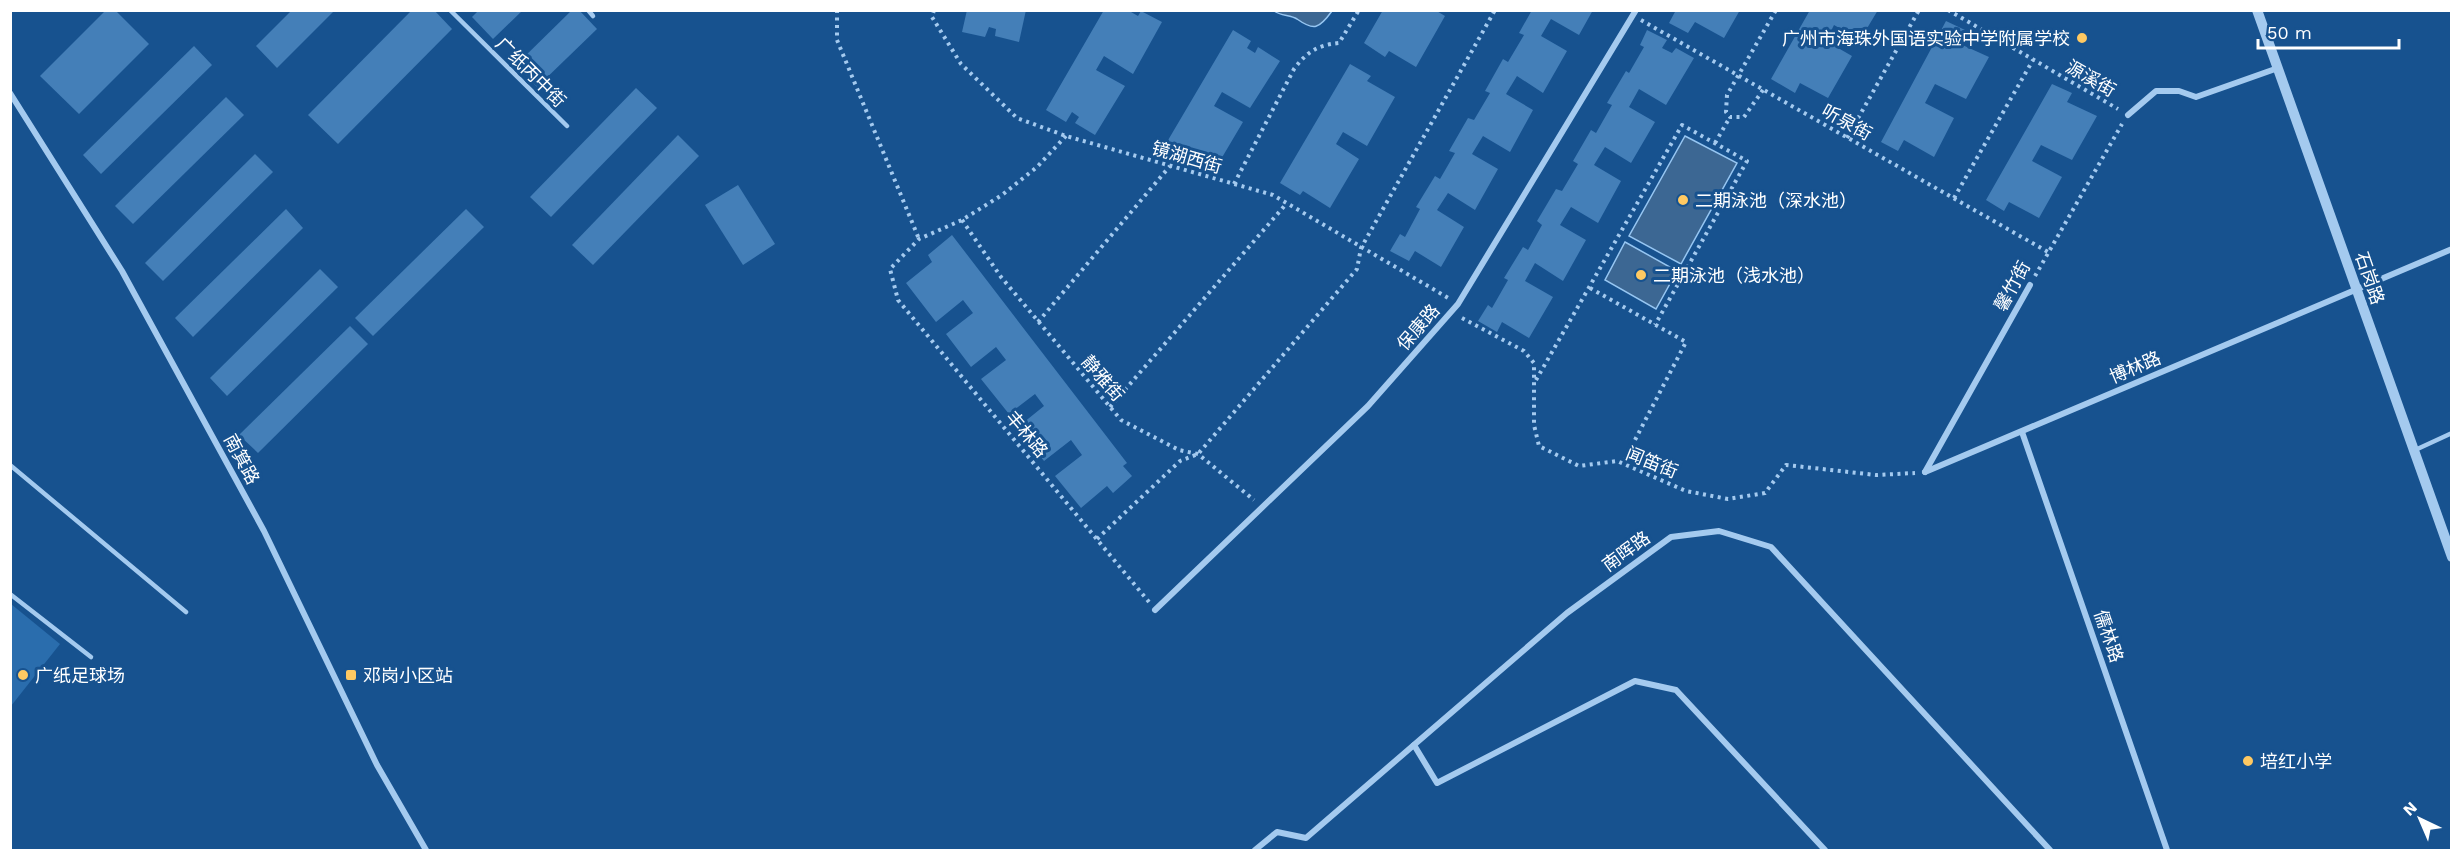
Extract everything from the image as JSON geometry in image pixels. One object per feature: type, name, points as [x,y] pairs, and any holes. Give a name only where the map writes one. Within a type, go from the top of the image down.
[{"type":"street","name":"石岗路","points":[[2257,10],[2451,557]]},
{"type":"street","name":"保康路","points":[[1155,610],[1368,406],[1458,304],[1634,13]]},
{"type":"street","points":[[2128,115],[2156,90],[2179,91],[2196,97],[2278,68]]},
{"type":"street","name":"南箕路","points":[[10,93],[134,292],[264,531],[377,765],[426,850]]},
{"type":"street","name":"博林路","points":[[1925,472],[2451,249]]},
{"type":"street","name":"馨竹街","points":[[1925,472],[2030,285]]},
{"type":"street","name":"儒林路","points":[[2022,432],[2167,850]]},
{"type":"street","name":"南晖路","points":[[1255,850],[1277,832],[1306,838],[1567,613],[1671,537],[1719,531],[1772,547],[2050,850]]},
{"type":"street","points":[[1414,745],[1437,783],[1635,681],[1676,690],[1825,850]]},
{"type":"lane","name":"广纸丙中街","points":[[450,10],[567,126]]},
{"type":"lane","points":[[588,10],[593,16]]},
{"type":"lane","points":[[2412,451],[2451,432]]},
{"type":"lane","points":[[10,465],[186,612]]},
{"type":"lane","points":[[10,594],[91,657]]},
{"type":"path","points":[[837,10],[837,40],[919,238],[962,220],[1002,195],[1037,166],[1066,136]]},
{"type":"path","name":"镜湖西街","points":[[934,10],[932,17],[961,64],[1017,118],[1066,136],[1273,195],[1458,304]]},
{"type":"path","points":[[1234,184],[1294,69],[1307,53],[1323,45],[1339,43],[1359,10]]},
{"type":"path","points":[[1097,539],[1180,461],[1198,454],[1358,269],[1361,248],[1495,10]]},
{"type":"path","points":[[1730,117],[1726,112],[1725,100],[1776,10]]},
{"type":"path","points":[[1847,138],[1918,10]]},
{"type":"path","name":"源溪街","points":[[1948,10],[2128,115]]},
{"type":"path","name":"听泉街","points":[[1634,13],[1739,77],[2048,252]]},
{"type":"path","points":[[1954,198],[2033,60]]},
{"type":"path","points":[[1730,117],[1744,117],[1763,90]]},
{"type":"path","name":"馨竹街","points":[[2030,285],[2128,115]]},
{"type":"path","points":[[1715,144],[1730,117]]},
{"type":"path","points":[[1535,381],[1682,126],[1747,161],[1655,325]]},
{"type":"path","points":[[1038,322],[1170,166]]},
{"type":"path","points":[[1110,407],[1287,203]]},
{"type":"path","name":"静雅街","points":[[962,220],[1001,277],[1121,420],[1179,450],[1198,454],[1264,507]]},
{"type":"path","name":"丰林路","points":[[919,238],[890,269],[898,300],[1155,610]]},
{"type":"path","points":[[1590,288],[1686,342],[1623,463]]},
{"type":"path","name":"闻笛街","points":[[1451,312],[1524,351],[1534,363],[1534,424],[1539,446],[1579,465],[1617,461],[1686,491],[1728,499],[1765,493],[1786,465],[1876,475],[1925,472]]},
{"type":"shaded area","points":[[1274,11],[1332,11],[1320,25],[1312,26]]},
{"type":"shaded area","name":"二期泳池（深水池）","points":[[1685,136],[1737,163],[1681,264],[1629,236]]},
{"type":"shaded area","name":"二期泳池（浅水池）","points":[[1625,242],[1677,271],[1656,309],[1605,280]]},
{"type":"shaded area","name":"广纸足球场","points":[[11,604],[60,644],[11,706]]},
{"type":"building","points":[[106,10],[115,10],[149,44],[79,114],[40,76]]},
{"type":"building","points":[[292,10],[335,10],[277,68],[256,46]]},
{"type":"building","points":[[412,10],[434,10],[452,29],[338,144],[308,115]]},
{"type":"building","points":[[479,10],[523,10],[493,39],[472,17]]},
{"type":"building","points":[[572,10],[579,10],[597,29],[537,87],[516,65]]},
{"type":"building","points":[[967,10],[1026,10],[1019,42],[995,36],[996,29],[989,27],[985,37],[962,32]]},
{"type":"building","points":[[1104,10],[1132,10],[1131,12],[1138,16],[1141,11],[1162,22],[1133,74],[1104,56],[1096,70],[1125,86],[1095,135],[1075,123],[1079,117],[1072,112],[1066,122],[1046,110]]},
{"type":"building","points":[[1383,10],[1435,10],[1445,16],[1416,67],[1389,51],[1385,57],[1364,43]]},
{"type":"building","points":[[1532,10],[1593,10],[1579,35],[1551,19],[1541,36],[1567,51],[1543,93],[1517,76],[1506,94],[1533,110],[1510,152],[1483,136],[1472,154],[1498,169],[1475,210],[1448,193],[1437,210],[1464,227],[1441,267],[1415,251],[1409,261],[1390,251],[1400,234],[1405,237],[1420,209],[1416,207],[1435,176],[1440,179],[1455,153],[1449,151],[1468,118],[1474,120],[1490,93],[1485,91],[1503,59],[1508,62],[1524,35],[1519,33]]},
{"type":"building","points":[[1676,10],[1740,10],[1724,38],[1695,22],[1688,33],[1669,23]]},
{"type":"building","points":[[1810,10],[1878,10],[1860,40],[1834,25],[1826,41],[1852,56],[1828,98],[1800,83],[1795,93],[1771,79]]},
{"type":"building","points":[[1946,21],[1965,30],[1958,43],[1989,57],[1966,99],[1935,84],[1925,103],[1954,118],[1934,157],[1904,140],[1898,151],[1881,142]]},
{"type":"building","points":[[1233,30],[1251,41],[1247,48],[1255,53],[1258,47],[1280,61],[1250,108],[1222,92],[1214,106],[1243,122],[1214,171],[1194,159],[1198,153],[1189,149],[1184,158],[1164,147]]},
{"type":"building","points":[[1647,30],[1667,40],[1662,48],[1672,53],[1676,48],[1694,58],[1666,105],[1639,89],[1629,107],[1655,122],[1631,163],[1605,147],[1594,165],[1621,181],[1598,223],[1571,207],[1560,225],[1586,240],[1563,281],[1535,263],[1525,281],[1553,297],[1529,338],[1502,322],[1497,332],[1478,321],[1488,305],[1492,308],[1508,280],[1504,278],[1523,247],[1528,250],[1542,225],[1537,221],[1556,189],[1562,191],[1578,164],[1573,161],[1591,130],[1596,133],[1612,105],[1607,103],[1626,71],[1629,73],[1644,47],[1640,45]]},
{"type":"building","points":[[194,46],[212,65],[101,174],[83,155]]},
{"type":"building","points":[[1350,64],[1371,76],[1367,81],[1395,97],[1367,146],[1343,132],[1336,144],[1359,159],[1330,208],[1303,191],[1300,195],[1280,183]]},
{"type":"building","points":[[2052,84],[2072,93],[2067,102],[2097,116],[2072,160],[2041,145],[2032,161],[2062,177],[2039,218],[2009,202],[2004,211],[1986,200]]},
{"type":"building","points":[[636,88],[657,108],[551,217],[530,197]]},
{"type":"building","points":[[226,97],[244,115],[133,224],[115,206]]},
{"type":"building","points":[[678,135],[699,156],[593,265],[572,245]]},
{"type":"building","points":[[255,154],[273,172],[163,281],[145,263]]},
{"type":"building","points":[[738,185],[775,244],[743,265],[705,205]]},
{"type":"building","points":[[286,209],[303,228],[193,337],[175,318]]},
{"type":"building","points":[[466,209],[484,227],[373,336],[355,318]]},
{"type":"building","points":[[952,235],[1127,463],[1123,466],[1132,476],[1113,493],[1107,486],[1081,508],[1055,476],[1082,455],[1071,440],[1044,461],[1018,427],[1044,406],[1035,394],[1009,414],[981,379],[1006,360],[996,347],[971,367],[946,334],[973,313],[963,300],[936,322],[906,283],[932,262],[928,255]]},
{"type":"building","points":[[320,269],[338,287],[227,396],[210,378]]},
{"type":"building","points":[[350,326],[368,344],[258,453],[239,435]]},
{"type":"place","name":"广州市海珠外国语实验中学附属学校","points":[[2082,38]]},
{"type":"place","name":"二期泳池（深水池）","points":[[1683,200]]},
{"type":"place","name":"二期泳池（浅水池）","points":[[1641,275]]},
{"type":"place","name":"广纸足球场","points":[[23,675]]},
{"type":"place","name":"邓岗小区站","points":[[351,675]]},
{"type":"place","name":"培红小学","points":[[2248,761]]}]
